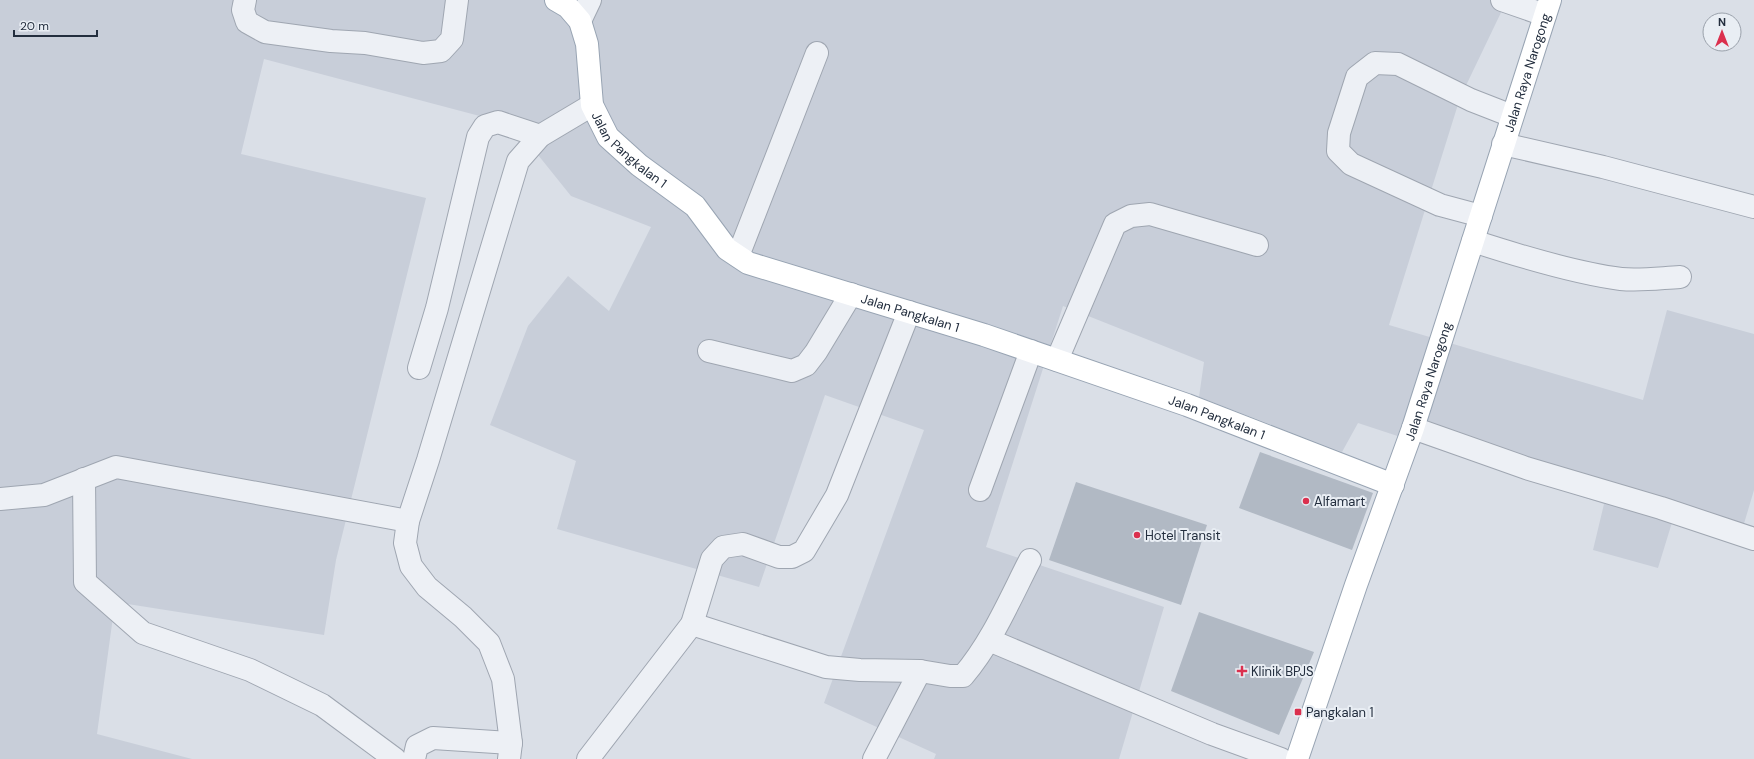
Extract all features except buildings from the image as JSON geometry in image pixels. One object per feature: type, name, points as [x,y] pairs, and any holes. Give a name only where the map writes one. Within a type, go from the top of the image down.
[{"type":"main road","name":"Jalan Pangkalan 1","points":[[556,0],[568,7],[580,21],[587,44],[592,105],[608,137],[639,165],[695,206],[727,249],[748,263],[984,334],[1187,405],[1393,485]]},
{"type":"main road","name":"Jalan Raya Narogong","points":[[1297,759],[1356,585],[1413,428],[1547,7]]},
{"type":"street","points":[[245,0],[243,10],[247,22],[265,32],[331,41],[365,43],[422,53],[441,51],[452,39],[457,0]]},
{"type":"street","points":[[580,21],[590,0]]},
{"type":"street","points":[[1502,0],[1547,7]]},
{"type":"street","points":[[738,256],[817,53]]},
{"type":"street","points":[[1481,216],[1440,205],[1351,164],[1338,151],[1339,132],[1357,77],[1375,63],[1398,64],[1471,100],[1512,116]]},
{"type":"street","points":[[414,759],[417,746],[433,738],[510,751],[504,679],[489,643],[463,617],[427,587],[411,566],[405,542],[408,521],[428,460],[518,161],[540,136],[592,105]]},
{"type":"street","points":[[419,368],[437,308],[478,137],[485,126],[498,122],[540,136]]},
{"type":"street","points":[[1503,144],[1603,167],[1754,207]]},
{"type":"street","points":[[1057,360],[1115,224],[1131,216],[1150,214],[1257,245]]},
{"type":"street","points":[[1473,241],[1517,255],[1622,279],[1680,276]]},
{"type":"street","points":[[709,350],[792,371],[806,365],[816,352],[852,294]]},
{"type":"street","points":[[588,759],[692,624],[712,559],[723,547],[743,544],[779,557],[792,557],[804,551],[837,495],[909,312]]},
{"type":"street","points":[[980,490],[1031,351]]},
{"type":"street","points":[[1413,428],[1526,468],[1661,508],[1754,539]]},
{"type":"street","points":[[0,499],[44,494],[116,467],[408,521]]},
{"type":"street","points":[[84,479],[86,582],[143,634],[250,670],[322,705],[395,759]]},
{"type":"street","points":[[692,624],[826,667],[860,670],[920,671],[950,676],[963,676],[977,660],[989,640],[1030,560]]},
{"type":"street","points":[[989,640],[1212,734],[1281,759]]},
{"type":"street","points":[[874,759],[920,671]]},
{"type":"shaded area","points":[[0,0],[1507,0],[1460,98],[1389,325],[1643,400],[1667,310],[1754,334],[1754,490],[1743,527],[1678,503],[1658,568],[1593,550],[1604,504],[1358,423],[1342,452],[1199,397],[1204,362],[1063,306],[986,547],[1164,607],[1119,759],[934,759],[936,754],[824,703],[924,430],[825,395],[759,587],[557,529],[576,461],[490,425],[528,326],[568,276],[609,311],[651,227],[571,196],[514,125],[264,59],[241,154],[426,198],[336,560],[324,635],[115,602],[97,734],[192,759],[0,759]]},
{"type":"place","name":"Alfamart","points":[[1306,501]]},
{"type":"place","name":"Hotel Transit","points":[[1137,535]]},
{"type":"place","name":"Klinik BPJS","points":[[1242,671]]},
{"type":"place","name":"Pangkalan 1","points":[[1298,712]]}]
